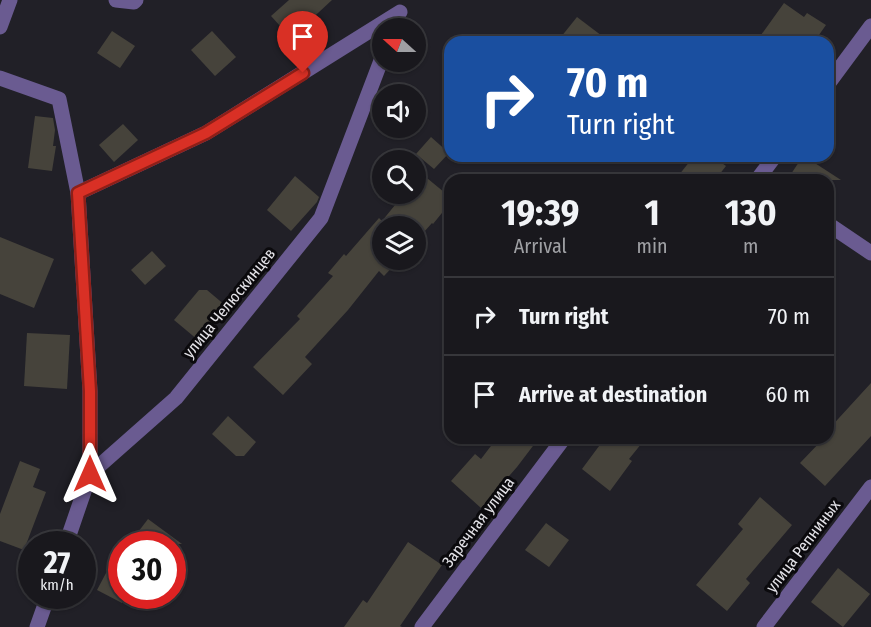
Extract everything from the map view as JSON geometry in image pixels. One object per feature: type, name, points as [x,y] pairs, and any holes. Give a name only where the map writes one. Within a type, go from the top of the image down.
[{"type":"street","points":[[0,27],[10,0]]},
{"type":"street","points":[[116,0],[134,2],[136,0]]},
{"type":"street","points":[[78,193],[206,133],[402,6]]},
{"type":"street","points":[[834,76],[871,26]]},
{"type":"street","name":"улица Челюскинцев","points":[[70,531],[90,474],[176,398],[321,218],[377,72]]},
{"type":"street","points":[[0,78],[59,99],[78,193],[90,391],[90,474]]},
{"type":"street","points":[[834,228],[871,253]]},
{"type":"street","name":"Заречная улица","points":[[422,627],[559,444]]},
{"type":"street","name":"улица Репниных","points":[[764,627],[871,487]]},
{"type":"street","points":[[37,627],[43,609]]},
{"type":"building","points":[[289,0],[332,0],[291,38],[271,16]]},
{"type":"building","points":[[784,3],[804,17],[807,13],[826,25],[818,36],[760,36]]},
{"type":"building","points":[[577,17],[602,36],[562,36]]},
{"type":"building","points":[[112,31],[135,46],[120,68],[97,53]]},
{"type":"building","points":[[212,31],[236,57],[215,76],[191,50]]},
{"type":"building","points":[[35,116],[53,118],[55,130],[53,146],[56,146],[52,171],[28,168]]},
{"type":"building","points":[[123,124],[138,140],[114,162],[99,145]]},
{"type":"building","points":[[431,137],[444,149],[444,158],[434,169],[426,162],[426,150],[420,150]]},
{"type":"building","points":[[689,162],[720,162],[726,166],[720,174],[680,174]]},
{"type":"building","points":[[799,162],[813,162],[832,174],[791,174]]},
{"type":"building","points":[[295,176],[319,197],[291,231],[267,210]]},
{"type":"building","points":[[426,177],[444,192],[444,210],[426,230],[426,216],[386,216],[396,204],[426,204]]},
{"type":"building","points":[[372,226],[372,270],[390,270],[384,276],[379,271],[348,310],[305,357],[312,364],[283,395],[253,367],[300,319],[297,316],[333,276],[328,273],[344,254],[346,256]]},
{"type":"building","points":[[0,237],[54,259],[34,308],[0,294]]},
{"type":"building","points":[[152,251],[166,266],[145,285],[131,270]]},
{"type":"building","points":[[199,290],[207,290],[226,306],[198,340],[174,320]]},
{"type":"building","points":[[27,333],[70,335],[67,389],[24,386]]},
{"type":"building","points":[[871,383],[871,436],[825,486],[800,463],[818,444],[834,444],[834,423]]},
{"type":"building","points":[[228,416],[256,442],[244,456],[236,456],[212,434]]},
{"type":"building","points":[[492,444],[534,444],[481,508],[451,481],[475,454],[481,459]]},
{"type":"building","points":[[601,444],[641,444],[629,459],[632,461],[610,491],[582,469]]},
{"type":"building","points":[[20,461],[40,469],[33,487],[46,492],[31,531],[18,531],[18,548],[0,541],[0,514]]},
{"type":"building","points":[[760,497],[792,525],[746,579],[750,583],[727,611],[696,585],[743,529],[738,524]]},
{"type":"building","points":[[148,519],[164,531],[139,531]]},
{"type":"building","points":[[546,523],[569,540],[549,567],[525,550]]},
{"type":"building","points":[[408,542],[442,565],[400,626],[402,627],[344,627],[363,600],[367,603]]},
{"type":"building","points":[[838,568],[870,594],[843,627],[811,602]]},
{"type":"building","points":[[108,569],[108,596],[97,590]]},
{"type":"route","points":[[90,474],[90,391],[78,193],[206,133],[303,73]]}]
